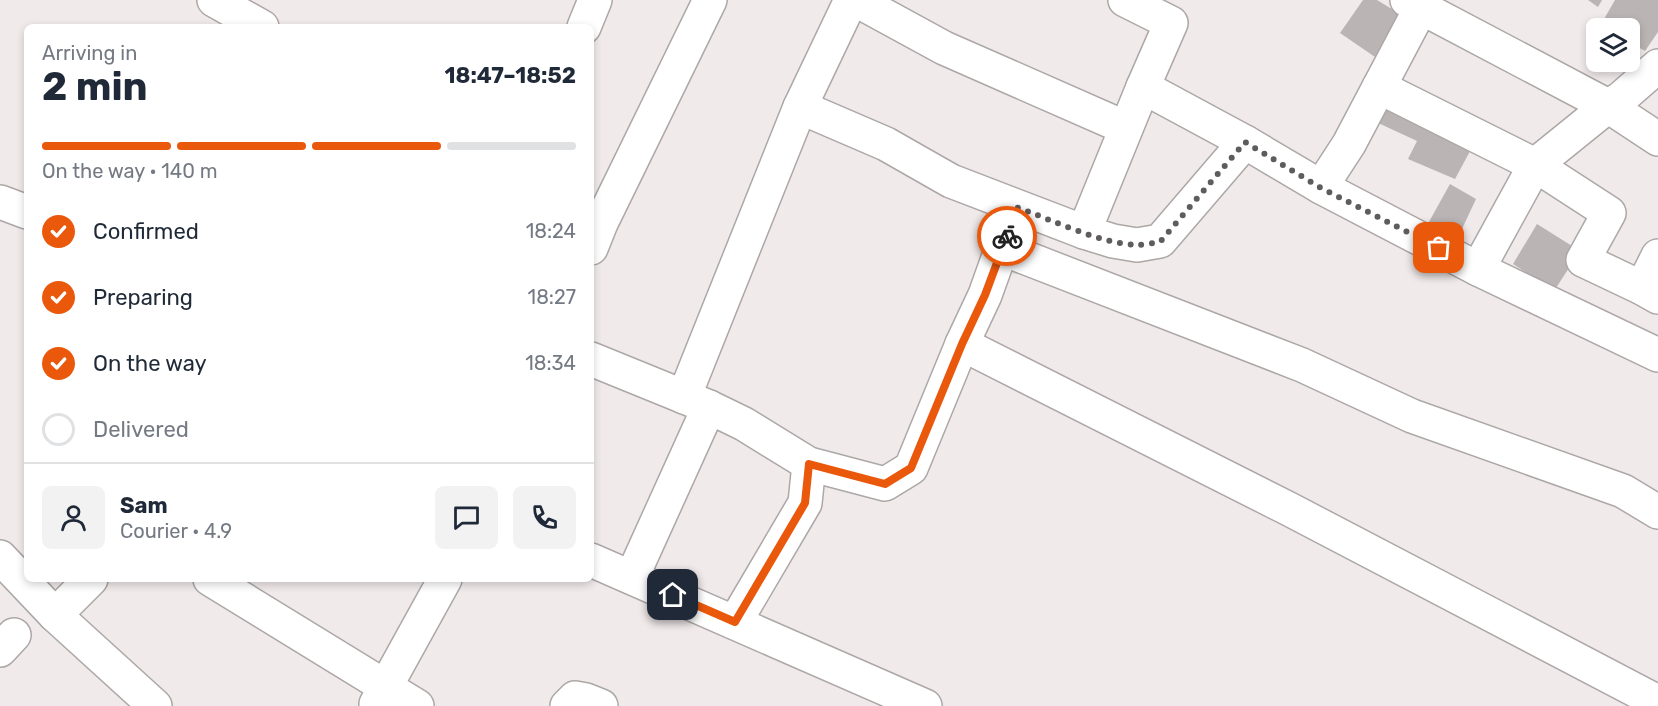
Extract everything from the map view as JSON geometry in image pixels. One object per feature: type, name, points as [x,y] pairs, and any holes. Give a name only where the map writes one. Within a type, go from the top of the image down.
[{"type":"street","points":[[214,0],[257,24]]},
{"type":"street","points":[[585,24],[595,0]]},
{"type":"street","points":[[594,230],[710,0]]},
{"type":"street","points":[[632,577],[800,108],[851,0]]},
{"type":"street","points":[[856,0],[944,48],[1126,128]]},
{"type":"street","points":[[1084,232],[1171,23],[1125,0]]},
{"type":"street","points":[[1321,188],[1349,144],[1379,87],[1417,3],[1608,106],[1658,140]]},
{"type":"street","points":[[1478,269],[1535,165],[1608,106],[1620,99],[1658,66]]},
{"type":"street","points":[[1143,87],[1245,142],[1321,188],[1478,269],[1658,355]]},
{"type":"street","points":[[1379,87],[1535,165],[1609,213],[1583,260],[1650,293],[1658,256]]},
{"type":"street","points":[[800,108],[886,144],[951,181],[1084,232],[1113,241],[1137,245],[1160,242],[1245,142]]},
{"type":"street","points":[[0,202],[24,211]]},
{"type":"street","points":[[594,360],[744,424],[809,464],[885,484],[911,468],[962,344],[985,295],[1016,207]]},
{"type":"street","points":[[1003,249],[1302,365],[1412,416],[1623,491],[1658,512]]},
{"type":"street","points":[[962,344],[1289,509],[1658,702]]},
{"type":"street","points":[[735,622],[805,503],[809,464]]},
{"type":"street","points":[[0,557],[54,615],[155,706]]},
{"type":"street","points":[[594,561],[925,706]]},
{"type":"street","points":[[54,615],[88,582]]},
{"type":"street","points":[[214,582],[380,696],[417,706]]},
{"type":"street","points":[[380,696],[443,582]]},
{"type":"street","points":[[567,706],[575,698],[601,706]]},
{"type":"building","points":[[1363,0],[1377,0],[1405,17],[1378,59],[1340,33]]},
{"type":"building","points":[[1588,0],[1602,0],[1598,7]]},
{"type":"building","points":[[1615,0],[1658,0],[1658,32],[1645,51],[1640,48],[1640,18],[1605,18]]},
{"type":"building","points":[[1388,100],[1475,142],[1455,179],[1408,159],[1417,141],[1376,122]]},
{"type":"building","points":[[1450,184],[1476,199],[1454,246],[1425,229]]},
{"type":"building","points":[[1537,224],[1580,251],[1554,291],[1513,264]]},
{"type":"way so far","points":[[1007,236],[1016,207],[1113,241],[1137,245],[1160,242],[1245,142],[1321,188],[1439,248]]},
{"type":"route","points":[[673,595],[735,622],[805,503],[809,482],[809,464],[885,484],[911,468],[962,344],[985,295],[1007,236]]}]
